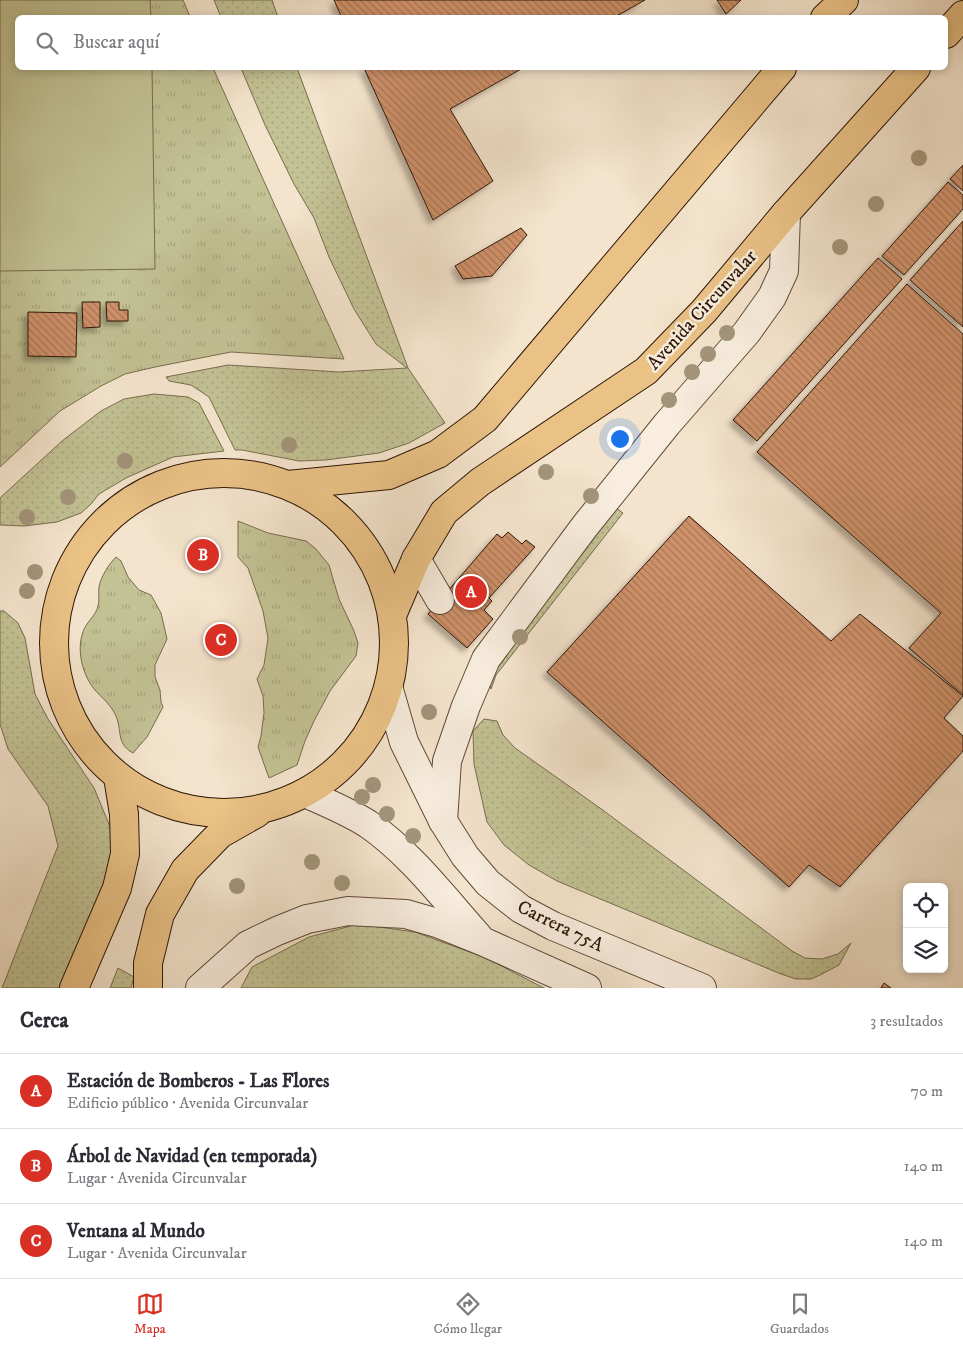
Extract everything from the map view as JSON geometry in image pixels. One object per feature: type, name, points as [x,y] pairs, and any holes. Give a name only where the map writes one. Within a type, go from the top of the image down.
[{"type":"highway","points":[[828,15],[844,0]]},
{"type":"highway","points":[[948,32],[963,15]]},
{"type":"highway","points":[[288,485],[389,475],[438,454],[485,419],[780,70]]},
{"type":"highway","name":"Avenida Circunvalar","points":[[393,613],[416,559],[444,512],[480,482],[646,371],[704,311],[786,213],[914,70]]},
{"type":"highway","points":[[148,988],[148,963],[160,914],[185,870],[220,834],[264,809],[307,794],[335,773],[358,749],[377,721],[389,690],[396,652],[393,613],[380,573],[359,538],[329,508],[288,485],[245,476],[216,474],[178,479],[134,499],[111,516],[85,544],[64,582],[54,625],[55,668],[66,709],[88,747],[118,777],[163,802],[213,813],[264,809]]},
{"type":"highway","points":[[74,988],[117,888],[125,854],[124,814],[118,777]]},
{"type":"street","points":[[443,821],[446,761],[486,659],[489,638],[585,526],[667,424],[747,332],[772,297],[784,271],[786,213]]},
{"type":"street","points":[[416,559],[440,600]]},
{"type":"street","name":"Carrera 75A","points":[[389,690],[404,742],[443,821],[465,856],[488,884],[521,908],[553,926],[702,988]]},
{"type":"street","points":[[307,794],[339,808],[367,824],[389,840],[423,874],[482,941]]},
{"type":"street","points":[[200,988],[248,945],[307,919],[348,911],[406,914],[437,923],[586,988]]},
{"type":"green space","points":[[0,0],[183,0],[189,15],[15,15],[15,70],[214,70],[344,359],[231,352],[125,374],[60,411],[0,467]]},
{"type":"green space","points":[[0,0],[150,0],[151,15],[15,15],[15,70],[152,70],[155,269],[0,271]]},
{"type":"green space","points":[[214,0],[272,0],[277,15],[220,15]]},
{"type":"green space","points":[[242,70],[298,70],[408,368],[445,423],[409,443],[379,453],[326,460],[299,461],[235,450],[209,397],[191,385],[169,381],[166,377],[228,365],[339,372],[407,368],[376,344],[354,309],[329,257],[314,218],[294,184],[265,125]]},
{"type":"green space","points":[[154,394],[188,397],[199,403],[224,451],[173,457],[126,478],[99,494],[81,513],[57,522],[24,526],[0,525],[0,498],[62,441],[101,411],[124,399]]},
{"type":"green space","points":[[615,507],[623,513],[496,675],[491,689],[485,667]]},
{"type":"green space","points":[[238,521],[268,533],[306,541],[316,549],[329,565],[339,599],[358,643],[356,656],[330,691],[314,721],[297,765],[269,778],[258,747],[264,713],[263,696],[257,679],[264,665],[268,638],[263,611],[248,568],[238,557]]},
{"type":"green space","points":[[116,557],[121,561],[128,577],[139,590],[151,595],[161,613],[167,639],[155,665],[155,677],[163,707],[147,737],[133,753],[124,745],[113,710],[87,678],[82,663],[80,647],[86,625],[98,606],[99,587],[102,579]]},
{"type":"green space","points":[[0,611],[4,611],[18,623],[25,638],[35,694],[48,719],[94,788],[111,829],[116,851],[109,883],[63,988],[2,988],[58,846],[48,806],[8,749],[0,724]]},
{"type":"green space","points":[[484,719],[497,721],[503,735],[515,748],[600,808],[792,951],[805,958],[822,959],[838,954],[851,943],[839,965],[811,979],[796,979],[557,881],[529,865],[504,845],[487,822],[474,764],[473,731]]},
{"type":"green space","points":[[358,924],[415,932],[486,958],[544,988],[241,988],[252,967],[309,937]]},
{"type":"green space","points":[[118,968],[134,977],[131,988],[110,988]]},
{"type":"building","points":[[334,0],[645,0],[618,15],[341,15]]},
{"type":"building","points":[[717,0],[741,0],[726,14]]},
{"type":"building","points":[[365,70],[519,70],[450,109],[493,181],[433,220]]},
{"type":"building","points":[[963,165],[963,191],[950,179]]},
{"type":"building","points":[[948,182],[963,195],[963,209],[904,275],[882,256]]},
{"type":"building","points":[[963,221],[963,327],[910,280]]},
{"type":"building","points":[[521,228],[527,235],[492,276],[463,279],[455,266]]},
{"type":"building","points":[[878,258],[902,279],[757,441],[733,420]]},
{"type":"building","points":[[907,284],[963,334],[963,695],[909,648],[941,613],[757,452]]},
{"type":"building","points":[[82,302],[100,302],[100,327],[83,328]]},
{"type":"building","points":[[106,302],[119,302],[119,310],[128,310],[128,321],[107,321]]},
{"type":"building","points":[[28,312],[77,313],[76,357],[28,356]]},
{"type":"building","points":[[689,516],[831,641],[860,614],[963,696],[944,718],[963,736],[963,751],[840,887],[809,865],[789,887],[547,672]]},
{"type":"building","points":[[508,532],[522,544],[526,540],[535,547],[489,598],[492,601],[484,610],[493,619],[467,648],[428,614],[497,534],[502,538]]},
{"type":"building","points":[[199,547],[208,547],[211,551],[212,558],[207,564],[198,564],[195,554]]},
{"type":"building","points":[[884,983],[891,988],[881,988]]},
{"type":"place","name":"Árbol de Navidad (en temporada)","points":[[203,555]]},
{"type":"place","name":"Estación de Bomberos - Las Flores","points":[[471,592]]},
{"type":"place","name":"Ventana al Mundo","points":[[221,640]]}]
